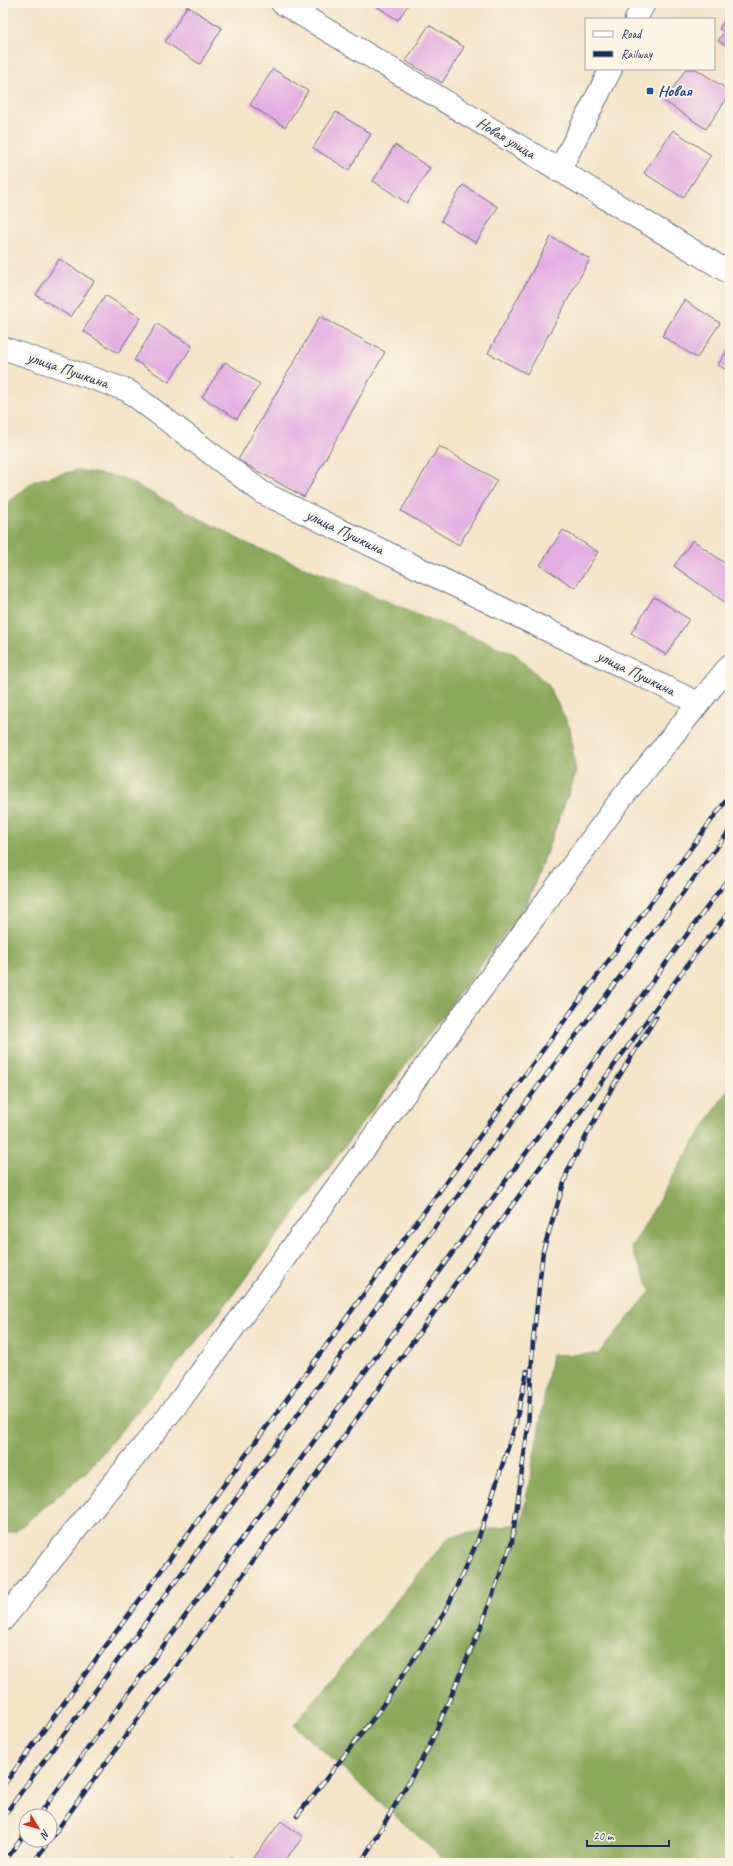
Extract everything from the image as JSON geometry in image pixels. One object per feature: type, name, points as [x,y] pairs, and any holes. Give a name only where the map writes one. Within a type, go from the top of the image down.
[{"type":"street","name":"Новая улица","points":[[282,3],[730,273]]},
{"type":"street","points":[[636,18],[644,3]]},
{"type":"street","points":[[559,171],[610,70]]},
{"type":"street","name":"улица Пушкина","points":[[3,348],[127,390],[263,493],[698,703]]},
{"type":"street","points":[[3,1620],[179,1402],[621,798],[730,665]]},
{"type":"green space","points":[[77,470],[123,478],[246,543],[515,654],[548,685],[570,728],[576,774],[527,904],[211,1324],[86,1472],[16,1531],[3,1534],[3,507],[34,481]]},
{"type":"green space","points":[[730,1086],[730,1863],[448,1863],[294,1725],[449,1537],[522,1523],[552,1355],[598,1354],[651,1291],[631,1248],[681,1163]]},
{"type":"building","points":[[371,3],[409,3],[398,20]]},
{"type":"building","points":[[187,6],[222,28],[200,64],[165,42]]},
{"type":"building","points":[[730,11],[730,48],[718,41],[724,32],[719,29]]},
{"type":"building","points":[[429,25],[464,47],[442,83],[406,61]]},
{"type":"building","points":[[273,69],[308,91],[285,127],[250,105]]},
{"type":"building","points":[[685,70],[698,70],[730,91],[730,94],[706,129],[664,101]]},
{"type":"building","points":[[336,112],[371,134],[349,170],[313,148]]},
{"type":"building","points":[[673,130],[711,155],[683,198],[644,173]]},
{"type":"building","points":[[395,145],[430,168],[407,203],[373,181]]},
{"type":"building","points":[[463,185],[498,207],[476,243],[441,221]]},
{"type":"building","points":[[551,237],[590,259],[527,374],[488,353]]},
{"type":"building","points":[[59,259],[94,281],[71,317],[36,295]]},
{"type":"building","points":[[105,295],[141,318],[118,353],[83,331]]},
{"type":"building","points":[[684,300],[720,323],[697,358],[662,336]]},
{"type":"building","points":[[320,316],[385,352],[304,497],[238,460]]},
{"type":"building","points":[[157,324],[192,346],[169,382],[134,360]]},
{"type":"building","points":[[730,346],[730,372],[718,365]]},
{"type":"building","points":[[225,362],[260,384],[237,419],[202,397]]},
{"type":"building","points":[[439,446],[497,480],[459,545],[401,511]]},
{"type":"building","points":[[563,530],[598,552],[575,588],[540,565]]},
{"type":"building","points":[[693,540],[730,567],[730,606],[674,566]]},
{"type":"building","points":[[654,597],[689,619],[666,655],[631,633]]},
{"type":"building","points":[[281,1821],[303,1837],[283,1863],[250,1863]]},
{"type":"building","points":[[231,1857],[239,1863],[227,1863]]},
{"type":"railway","points":[[3,1786],[730,795]]},
{"type":"railway","points":[[3,1817],[547,1074],[730,830]]},
{"type":"railway","points":[[44,1808],[730,876]]},
{"type":"railway","points":[[33,1863],[693,957],[730,911]]},
{"type":"railway","points":[[361,1863],[429,1747],[480,1629],[512,1542],[528,1427],[533,1342],[543,1251],[568,1170],[613,1086],[656,1017]]},
{"type":"railway","points":[[297,1816],[376,1715],[445,1612],[478,1540],[515,1426],[527,1371]]},
{"type":"railway","points":[[4,1863],[18,1843]]},
{"type":"place","name":"Новая","points":[[650,91]]}]
